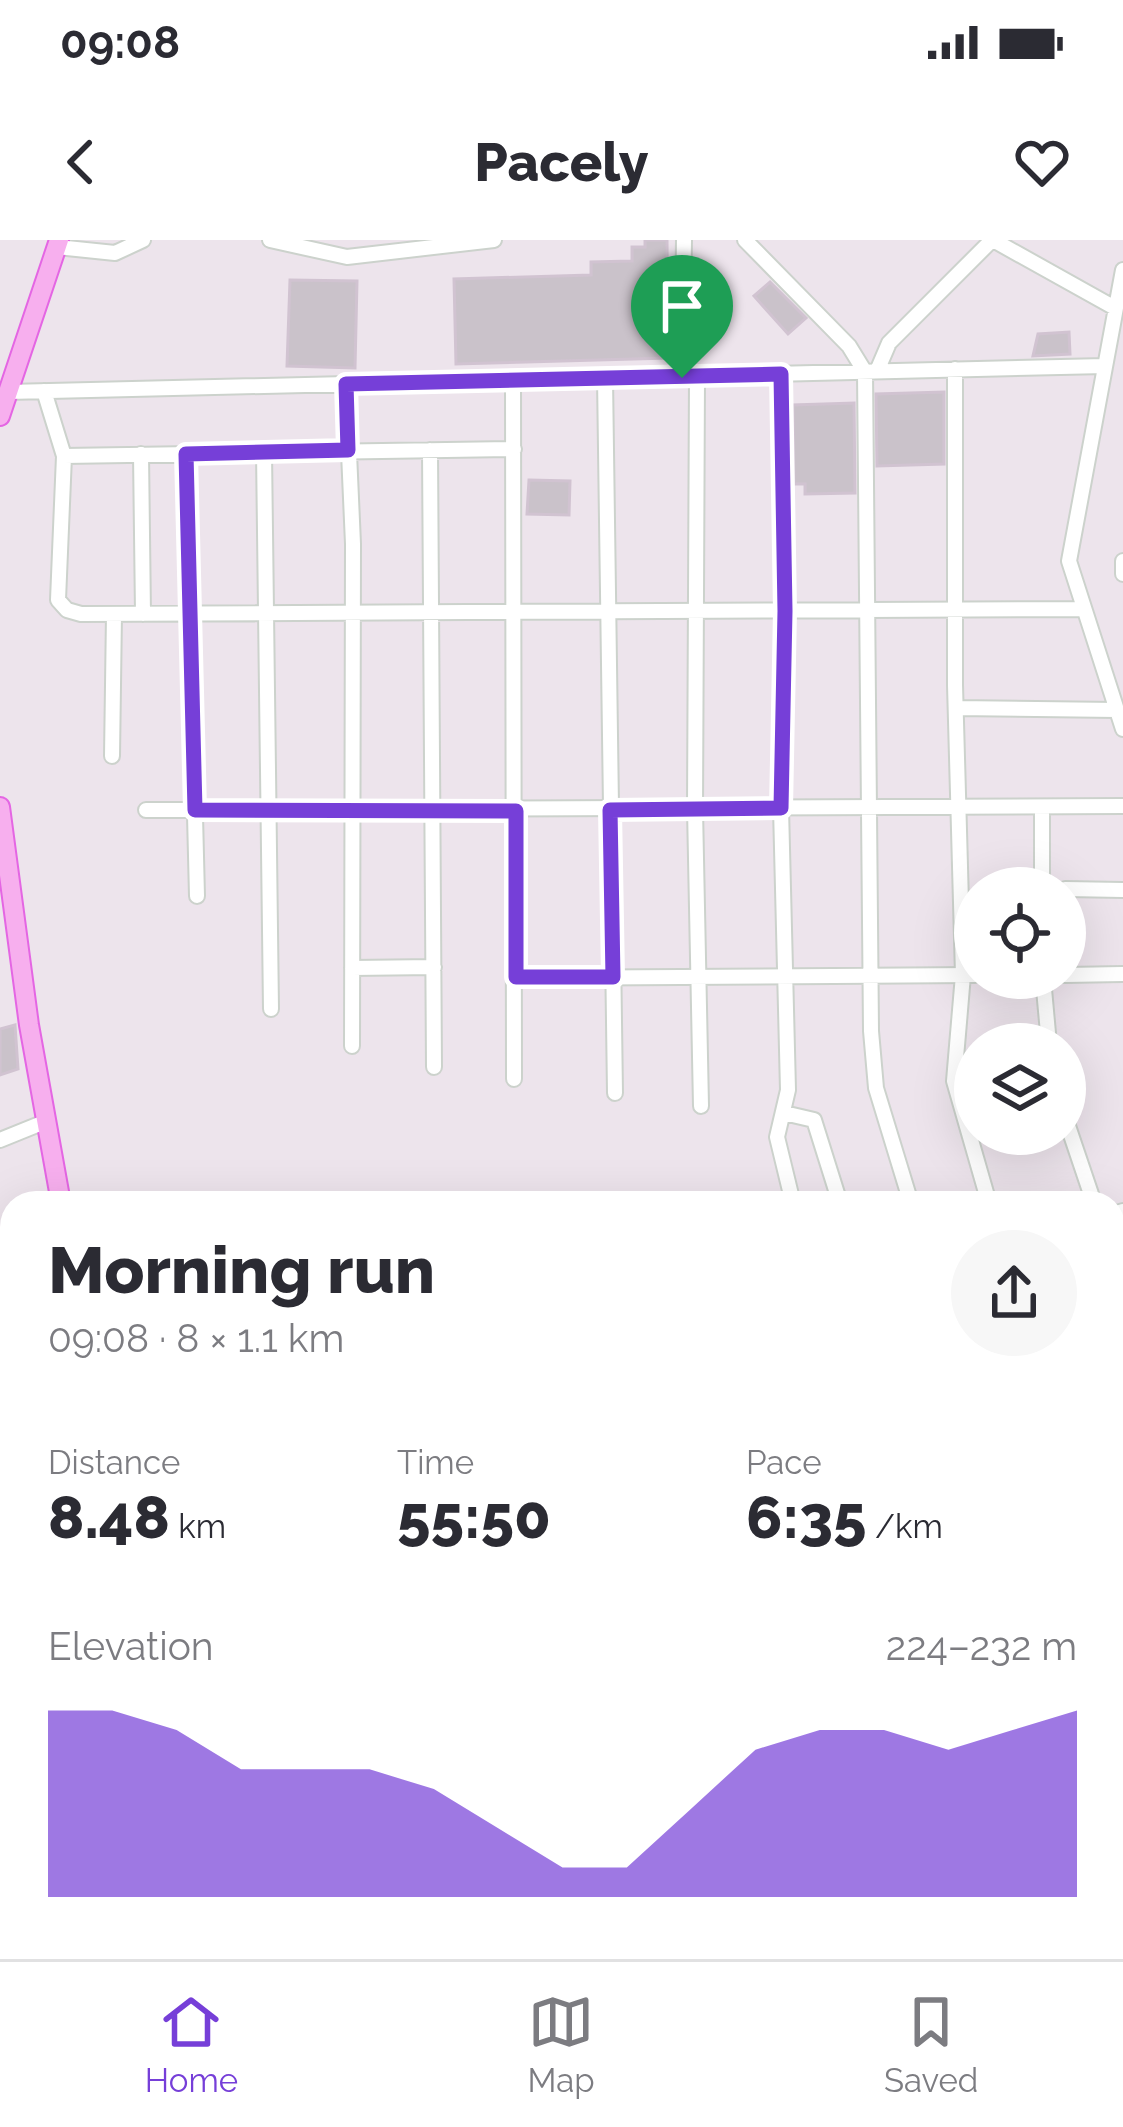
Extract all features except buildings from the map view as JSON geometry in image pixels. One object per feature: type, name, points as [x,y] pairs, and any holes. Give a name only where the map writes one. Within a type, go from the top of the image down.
[{"type":"main road","points":[[0,416],[58,243]]},
{"type":"main road","points":[[0,807],[9,946],[59,1191]]},
{"type":"street","points":[[58,243],[115,253],[143,240]]},
{"type":"street","points":[[270,240],[347,256],[494,240]]},
{"type":"street","points":[[684,240],[697,612],[696,980],[701,1106]]},
{"type":"street","points":[[745,240],[871,371]]},
{"type":"street","points":[[906,1191],[876,1088],[867,610],[871,371],[890,343],[992,240],[1119,298]]},
{"type":"street","points":[[1123,270],[1069,560],[1082,609],[1115,679],[1123,729]]},
{"type":"street","points":[[8,392],[1106,366]]},
{"type":"street","points":[[955,369],[959,867]]},
{"type":"street","points":[[781,374],[785,611],[781,808],[788,974],[784,1113],[777,1137],[790,1191]]},
{"type":"street","points":[[605,378],[615,1093]]},
{"type":"street","points":[[513,380],[514,1079]]},
{"type":"street","points":[[346,384],[353,611],[352,1046]]},
{"type":"street","points":[[44,391],[64,456],[58,601],[81,614],[1082,609]]},
{"type":"street","points":[[64,456],[514,449]]},
{"type":"street","points":[[430,450],[434,1066]]},
{"type":"street","points":[[264,452],[272,1009]]},
{"type":"street","points":[[141,454],[143,614]]},
{"type":"street","points":[[186,454],[196,896]]},
{"type":"street","points":[[1123,561],[1123,574]]},
{"type":"street","points":[[112,756],[115,614]]},
{"type":"street","points":[[956,708],[1117,710]]},
{"type":"street","points":[[146,809],[1123,806]]},
{"type":"street","points":[[1042,807],[1042,867]]},
{"type":"street","points":[[1086,889],[1123,890]]},
{"type":"street","points":[[352,968],[434,968]]},
{"type":"street","points":[[516,977],[696,980],[788,974],[954,975]]},
{"type":"street","points":[[1086,975],[1123,974]]},
{"type":"street","points":[[784,1113],[814,1120],[836,1191]]},
{"type":"street","points":[[0,1140],[46,1121]]},
{"type":"street","points":[[979,1155],[986,1191]]},
{"type":"street","points":[[1078,1155],[1090,1191]]},
{"type":"route","points":[[781,374],[785,611],[781,808],[610,810],[613,977],[516,977],[516,811],[195,810],[186,454],[348,450],[346,384],[682,378],[781,374]]}]
